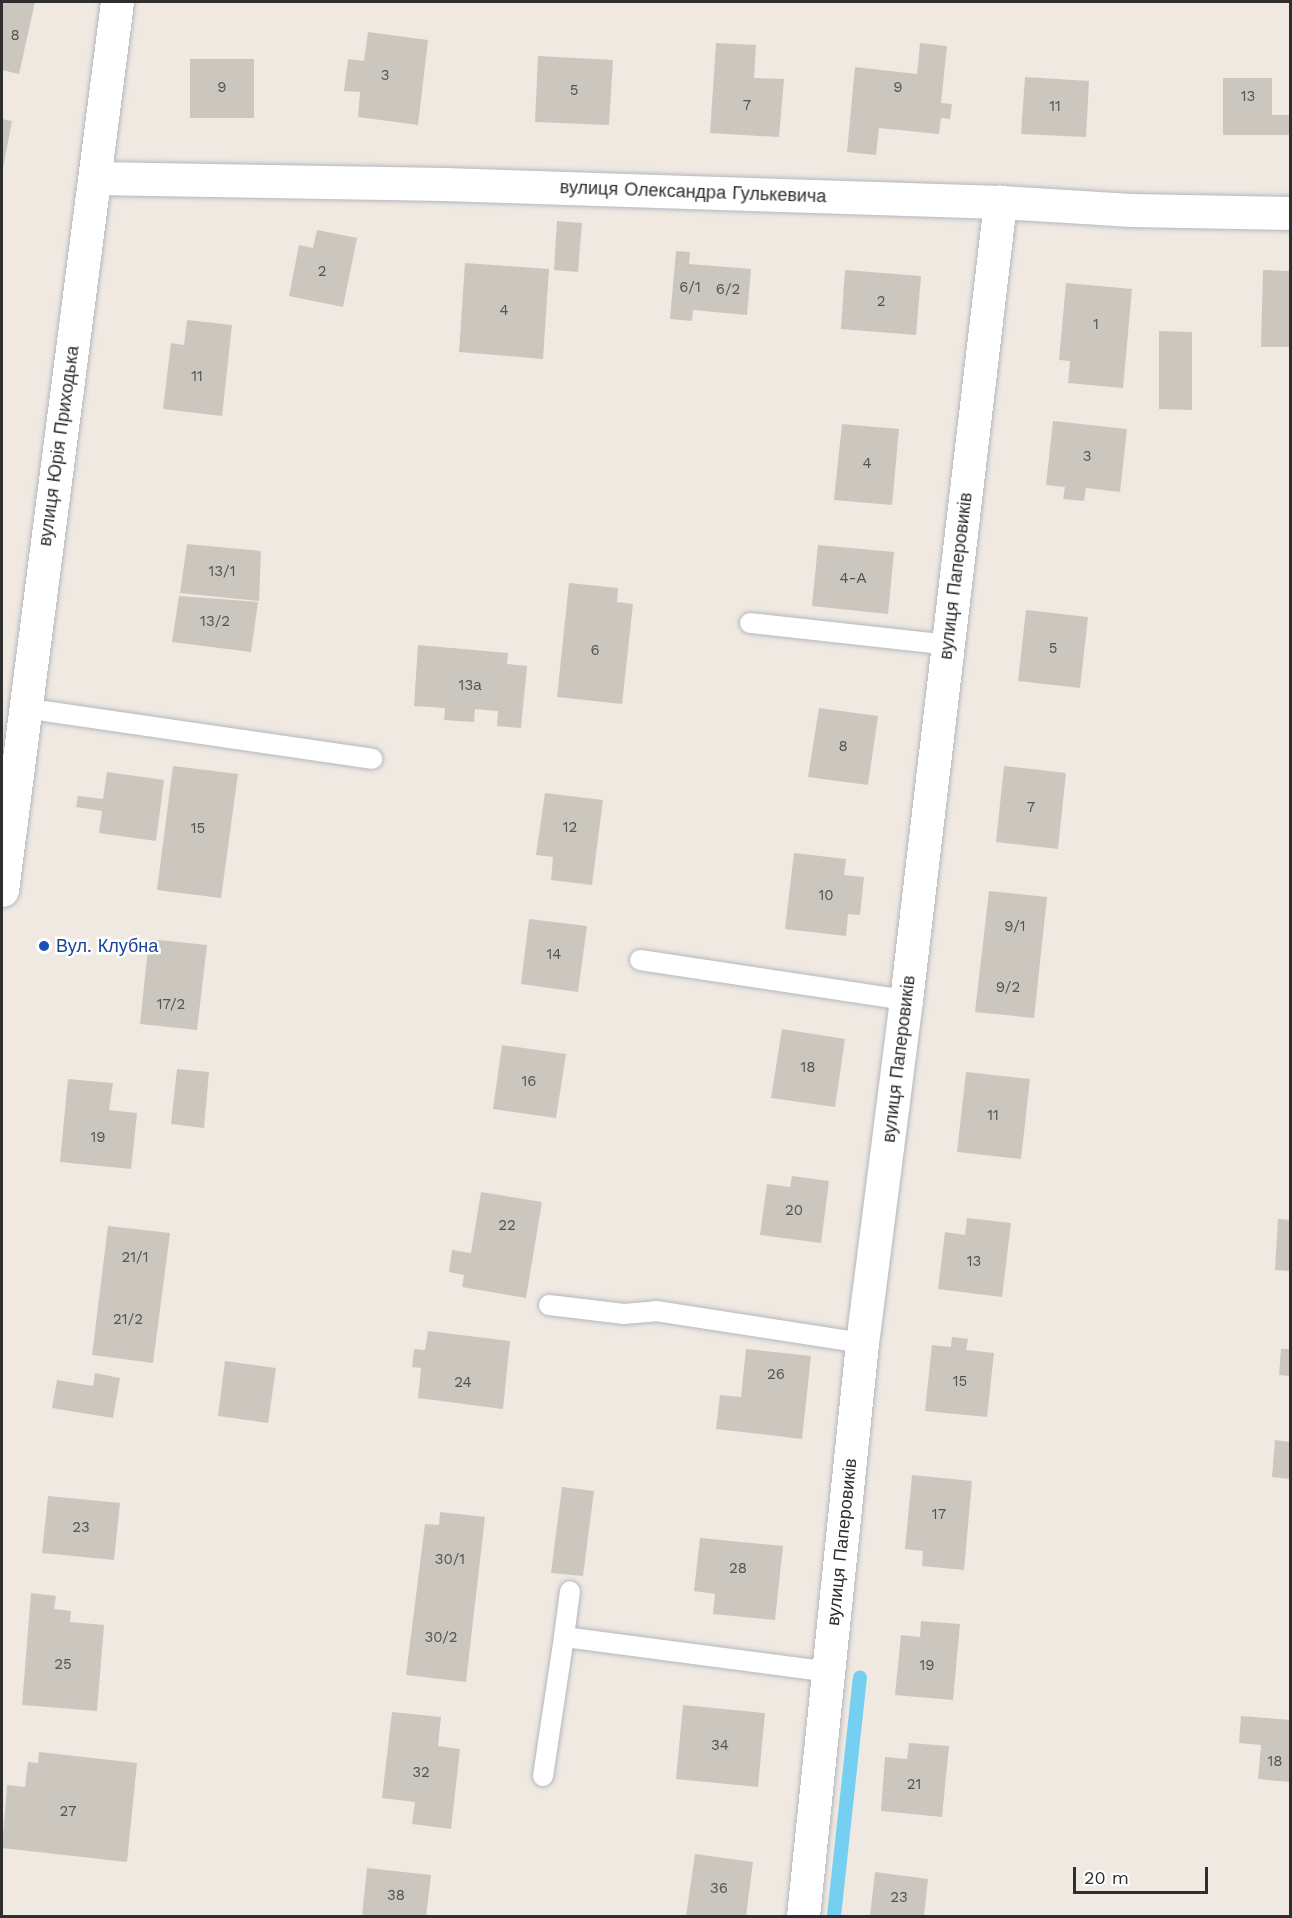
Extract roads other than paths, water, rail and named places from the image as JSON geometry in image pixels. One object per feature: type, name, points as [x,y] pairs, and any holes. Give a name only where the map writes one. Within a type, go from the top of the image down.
[{"type":"street","name":"вулиця Юрія Приходька","points":[[2,890],[10,748],[24,708],[117,2]]},
{"type":"street","name":"вулиця Олександра Гулькевича","points":[[94,178],[456,185],[1000,202],[1132,210],[1290,213]]},
{"type":"street","name":"вулиця Паперовиків","points":[[803,1917],[830,1672],[862,1343],[906,1000],[1000,202]]},
{"type":"lane","points":[[750,622],[948,645]]},
{"type":"lane","points":[[24,708],[372,759]]},
{"type":"lane","points":[[640,960],[906,1000]]},
{"type":"lane","points":[[549,1305],[624,1314],[656,1311],[862,1343]]},
{"type":"lane","points":[[543,1776],[570,1591]]},
{"type":"lane","points":[[564,1637],[830,1672]]},
{"type":"waterway","points":[[834,1916],[860,1677]]},
{"type":"place","name":"Вул. Клубна","points":[[44,946]]}]
